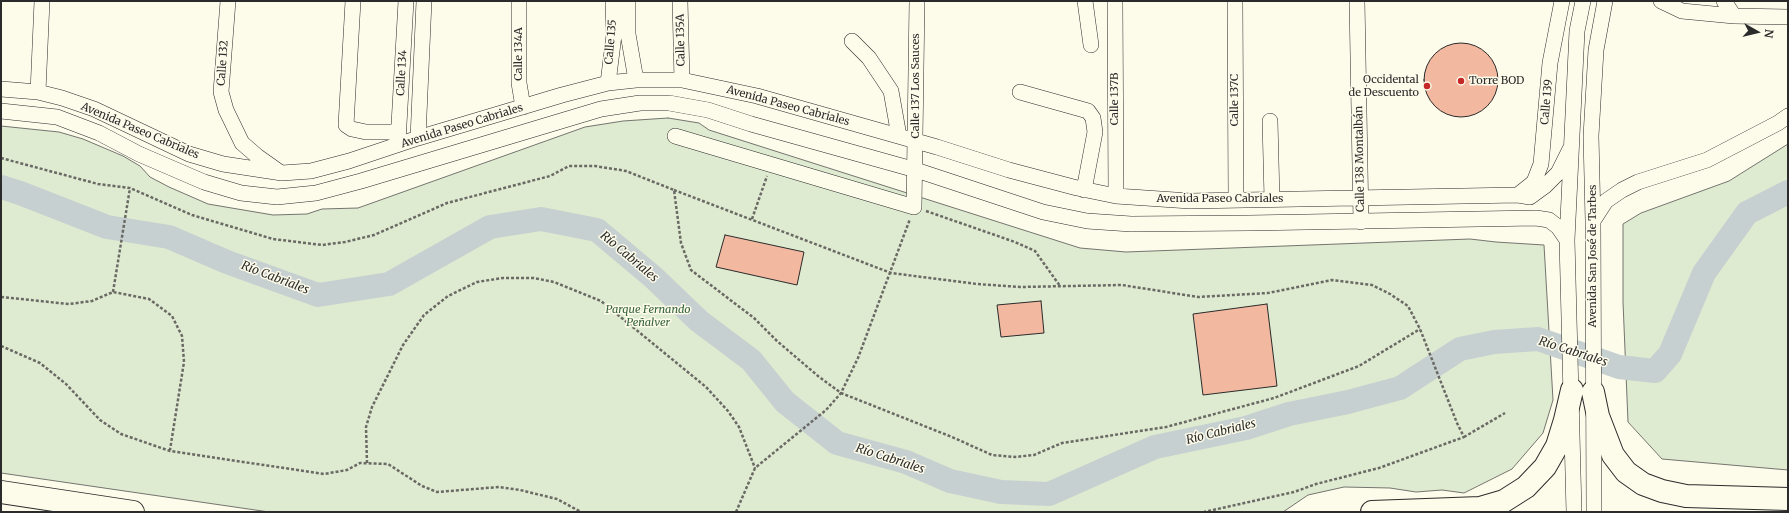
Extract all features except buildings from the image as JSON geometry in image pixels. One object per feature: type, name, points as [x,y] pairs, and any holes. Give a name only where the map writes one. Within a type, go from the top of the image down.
[{"type":"highway","points":[[1372,512],[1480,508],[1504,501],[1526,487],[1545,467],[1557,446],[1572,390]]},
{"type":"highway","points":[[1593,392],[1598,416],[1613,455],[1626,472],[1643,484],[1662,492],[1686,496],[1788,499]]},
{"type":"highway","points":[[1,492],[133,512]]},
{"type":"street","points":[[38,92],[42,1]]},
{"type":"street","name":"Calle 132","points":[[228,1],[221,92],[226,110],[242,143],[257,156],[282,173]]},
{"type":"street","points":[[353,1],[346,125],[352,129],[398,138]]},
{"type":"street","name":"Calle 134","points":[[398,138],[406,1]]},
{"type":"street","name":"Calle 134","points":[[418,138],[424,1]]},
{"type":"street","name":"Calle 134A","points":[[519,1],[519,83],[523,107]]},
{"type":"street","name":"Calle 135","points":[[608,83],[614,35],[614,1]]},
{"type":"street","name":"Calle 135","points":[[628,1],[628,34],[636,80]]},
{"type":"street","name":"Calle 135A","points":[[680,1],[682,80]]},
{"type":"street","name":"Calle 137 Los Sauces","points":[[914,207],[916,170],[917,1]]},
{"type":"street","points":[[1085,1],[1091,45]]},
{"type":"street","name":"Calle 137B","points":[[1115,1],[1116,196]]},
{"type":"street","name":"Calle 137C","points":[[1235,1],[1236,200]]},
{"type":"street","name":"Calle 138 Montalbán","points":[[1357,1],[1361,222]]},
{"type":"street","name":"Calle 139","points":[[1518,195],[1534,182],[1541,164],[1550,63],[1562,1]]},
{"type":"street","points":[[1574,512],[1567,240],[1570,149],[1577,31],[1583,1]]},
{"type":"street","name":"Avenida San José de Tarbes","points":[[1594,512],[1592,128],[1596,50],[1606,1]]},
{"type":"street","points":[[1661,1],[1682,11],[1734,16],[1788,16]]},
{"type":"street","points":[[1724,1],[1734,16]]},
{"type":"street","points":[[852,41],[869,58],[891,91],[899,136]]},
{"type":"street","name":"Avenida Paseo Cabriales","points":[[1,89],[38,92],[94,109],[189,154],[223,164],[282,173],[311,171],[398,138],[418,138],[608,83],[636,80],[682,80],[757,96],[899,136],[1009,170],[1084,190],[1116,196],[1190,201],[1518,195],[1530,197],[1558,173],[1570,149]]},
{"type":"street","points":[[1020,92],[1088,111],[1093,118],[1095,132],[1084,190]]},
{"type":"street","name":"Avenida Paseo Cabriales","points":[[1,111],[57,117],[99,132],[139,154],[204,182],[241,193],[277,197],[316,193],[437,159],[600,109],[640,102],[668,103],[708,110],[751,124],[916,170],[1043,212],[1087,221],[1131,224],[1361,222],[1536,218],[1549,220],[1558,227],[1567,240]]},
{"type":"street","points":[[1593,221],[1606,201],[1622,190],[1638,182],[1707,160],[1778,123],[1788,116]]},
{"type":"street","points":[[1270,121],[1272,199]]},
{"type":"street","points":[[675,136],[914,207]]},
{"type":"path","points":[[1,158],[98,184],[130,188],[192,215],[273,239],[322,245],[344,242],[374,235],[447,203],[550,176],[569,166],[595,166],[626,170],[674,190],[891,273],[977,284],[1020,287],[1122,285],[1198,297],[1268,293],[1332,280],[1372,285],[1390,294],[1408,306],[1420,329],[1457,423],[1464,437]]},
{"type":"path","points":[[752,219],[771,165]]},
{"type":"path","points":[[112,292],[130,188]]},
{"type":"path","points":[[674,190],[681,243],[691,270],[754,318],[777,341],[841,393],[952,437],[992,455],[1015,457],[1034,455],[1062,443],[1166,427],[1274,398],[1359,366],[1420,329]]},
{"type":"path","points":[[736,512],[755,468],[826,410],[841,393],[858,358],[891,273],[914,207],[1015,242],[1036,251],[1060,286]]},
{"type":"path","points":[[367,463],[366,427],[372,406],[403,345],[424,315],[448,296],[477,282],[503,278],[534,278],[554,282],[601,301],[706,387],[728,411],[739,427],[755,468]]},
{"type":"path","points":[[1,298],[69,304],[92,301],[112,292],[149,299],[172,316],[182,336],[184,362],[170,451]]},
{"type":"path","points":[[1,346],[40,363],[66,384],[100,420],[121,434],[170,451],[324,474],[347,470],[360,463],[388,464],[422,486],[438,492],[492,487],[520,490],[557,499],[582,512]]},
{"type":"path","points":[[1204,512],[1294,492],[1316,484],[1379,468],[1464,437],[1505,413]]},
{"type":"green space","name":"Parque Fernando Peñalver","points":[[668,118],[699,123],[709,130],[1080,248],[1126,252],[1470,239],[1544,245],[1553,400],[1543,433],[1512,469],[1464,493],[1442,490],[1416,492],[1390,488],[1344,487],[1308,495],[1283,512],[269,512],[1,473],[1,126],[59,132],[83,139],[123,156],[140,166],[150,177],[208,204],[273,215],[307,214],[322,209],[358,208],[585,127],[623,121]]},
{"type":"green space","points":[[1788,144],[1788,470],[1662,459],[1628,422],[1623,302],[1623,224],[1641,213],[1729,181]]},
{"type":"waterway","name":"Río Cabriales","points":[[1,187],[107,227],[169,237],[227,262],[318,295],[389,284],[490,227],[541,219],[597,230],[653,277],[699,321],[751,360],[785,402],[837,443],[906,462],[950,481],[1001,492],[1049,494],[1155,447],[1246,428],[1289,414],[1348,402],[1400,388],[1460,349],[1494,342],[1538,339],[1619,367],[1655,371],[1670,354],[1704,273],[1747,213],[1788,192]]},
{"type":"place","name":"Torre BOD","points":[[1461,81]]},
{"type":"place","name":"Occidental de Descuento","points":[[1427,86]]}]
